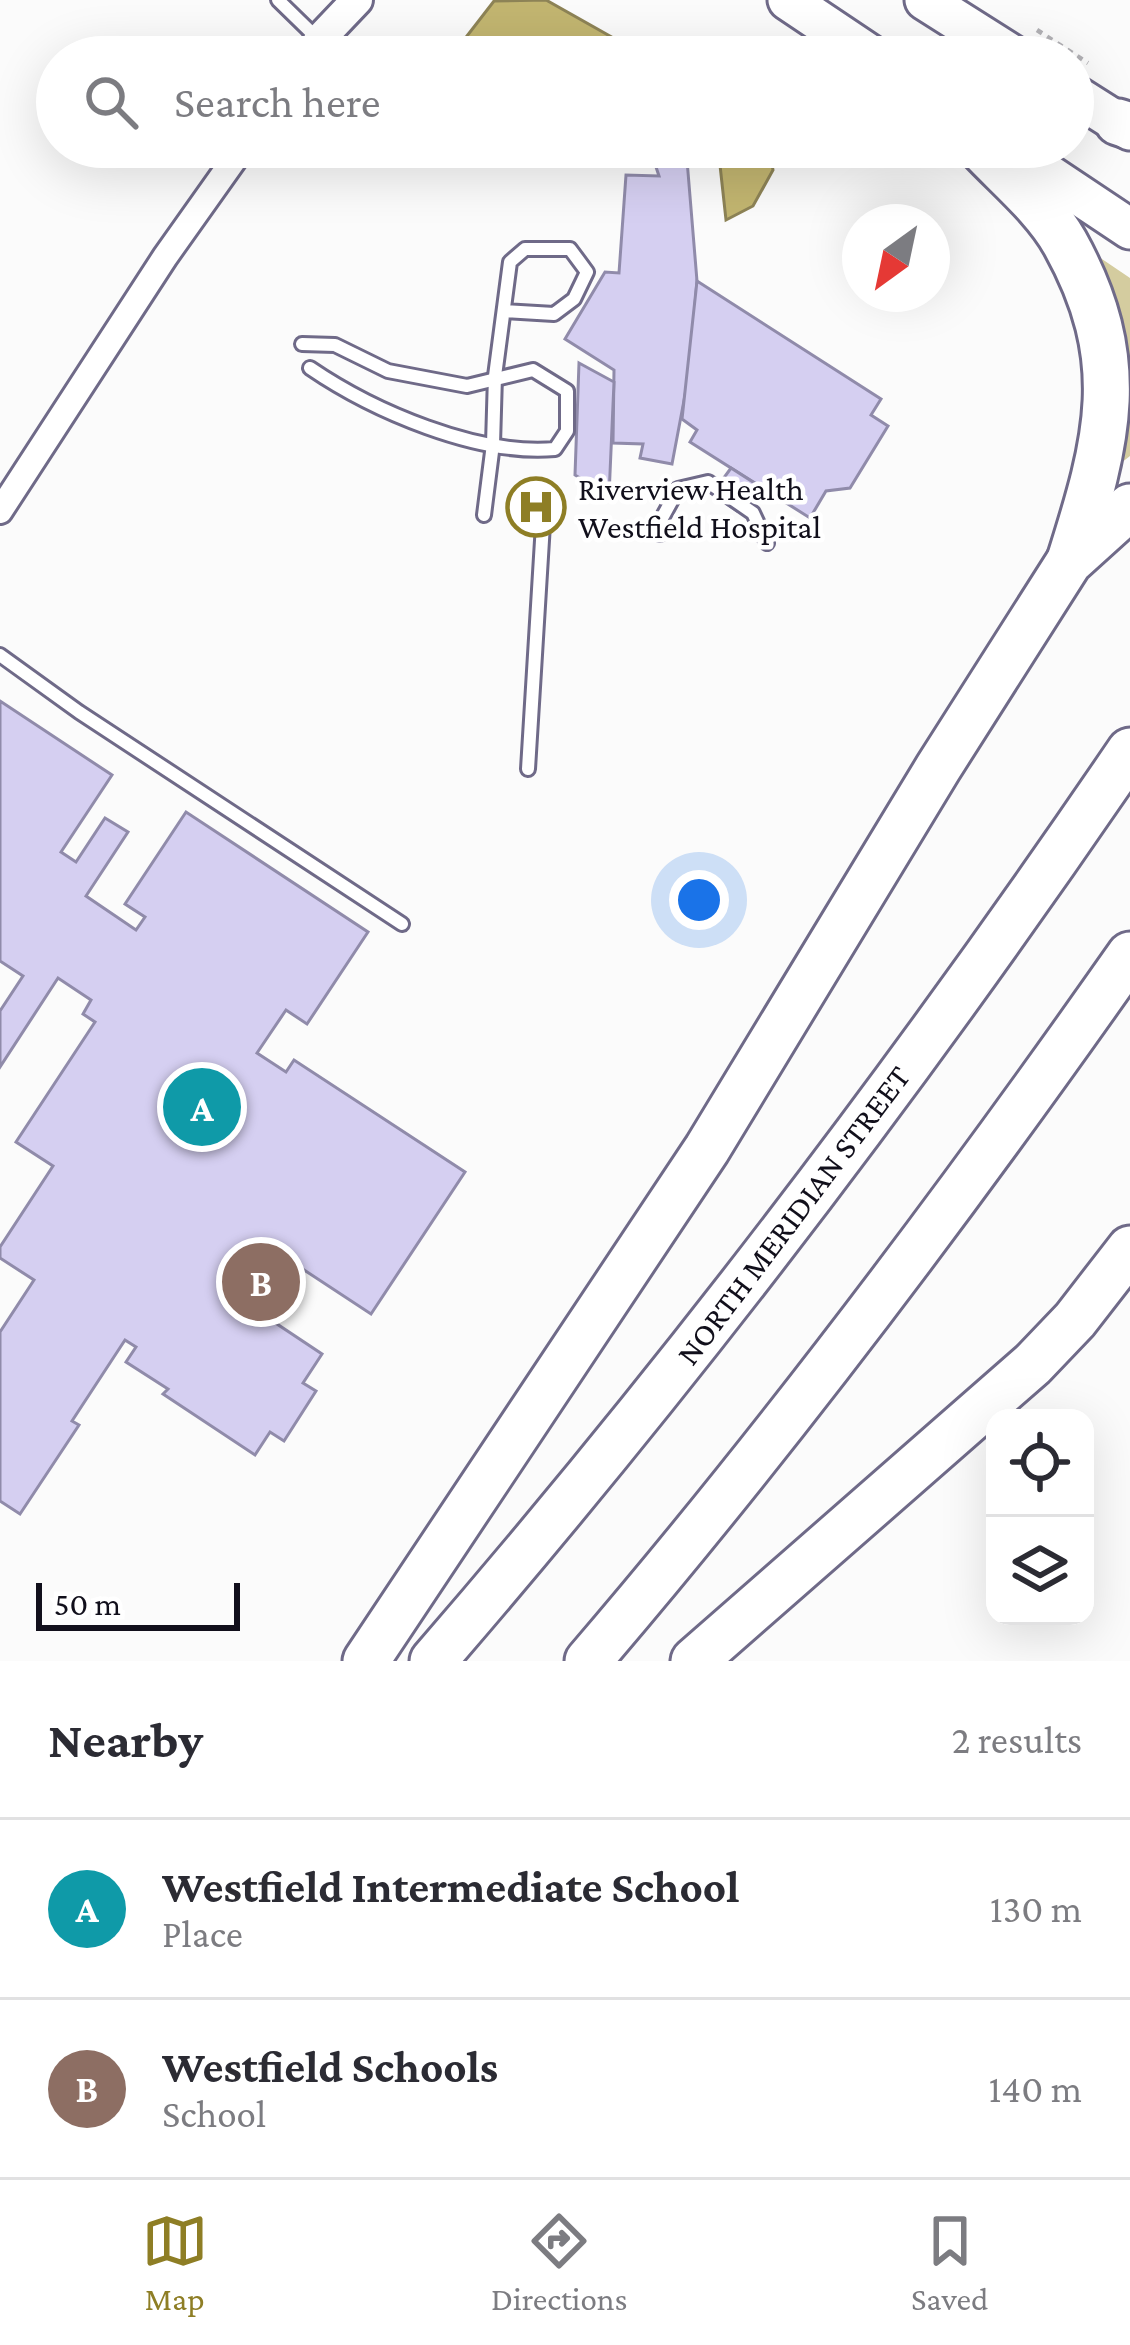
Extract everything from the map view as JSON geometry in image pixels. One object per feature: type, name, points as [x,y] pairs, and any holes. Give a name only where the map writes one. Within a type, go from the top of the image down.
[{"type":"highway","points":[[366,1661],[707,1149],[1069,562],[1100,466],[1107,425],[1106,352],[1087,284],[1064,241],[999,168]]},
{"type":"highway","points":[[1069,562],[1130,507]]},
{"type":"highway","name":"NORTH MERIDIAN STREET","points":[[433,1661],[572,1498],[818,1186],[1130,751]]},
{"type":"highway","points":[[588,1661],[833,1358],[1005,1131],[1130,955]]},
{"type":"highway","points":[[694,1661],[1033,1364],[1075,1320],[1130,1249]]},
{"type":"main road","points":[[788,0],[842,36]]},
{"type":"main road","points":[[925,0],[1010,36]]},
{"type":"main road","points":[[1094,91],[1126,126]]},
{"type":"main road","points":[[1038,168],[1130,230]]},
{"type":"street","points":[[317,36],[329,0]]},
{"type":"street","points":[[324,36],[357,0]]},
{"type":"street","points":[[0,512],[228,168]]},
{"type":"lane","points":[[278,0],[304,36]]},
{"type":"lane","points":[[484,515],[495,376],[504,311],[511,262],[525,249],[570,249],[586,272],[574,299],[554,314],[504,311]]},
{"type":"lane","points":[[302,344],[335,345],[409,377],[467,386],[533,370],[567,391],[567,431],[555,449],[525,452],[390,415],[310,368]]},
{"type":"lane","points":[[660,534],[662,518],[678,489],[708,482],[753,513],[767,543]]},
{"type":"lane","points":[[528,769],[543,524]]},
{"type":"lane","points":[[0,655],[402,924]]},
{"type":"shaded area","points":[[546,0],[610,36],[467,36],[494,1]]},
{"type":"shaded area","points":[[720,168],[773,168],[753,206],[726,220]]},
{"type":"shaded area","points":[[1092,256],[1130,278],[1130,456],[1121,463],[1128,415],[1126,353],[1118,312]]},
{"type":"building","points":[[656,168],[688,168],[697,281],[689,374],[672,464],[640,458],[643,444],[613,443],[614,370],[565,339],[605,272],[619,273],[626,175],[659,176]]},
{"type":"building","points":[[697,281],[881,399],[871,415],[888,426],[850,488],[826,491],[810,518],[690,442],[697,430],[682,419]]},
{"type":"building","points":[[579,363],[614,382],[609,496],[575,475]]},
{"type":"building","points":[[731,468],[756,484],[737,511],[712,494]]},
{"type":"building","points":[[0,701],[112,775],[61,852],[76,862],[105,818],[128,832],[86,896],[136,930],[145,917],[125,904],[186,812],[368,932],[307,1024],[286,1010],[257,1053],[286,1072],[294,1060],[465,1172],[371,1314],[295,1264],[262,1314],[322,1354],[303,1383],[316,1391],[284,1441],[270,1432],[255,1455],[163,1394],[168,1389],[126,1362],[136,1347],[125,1340],[72,1421],[79,1425],[20,1514],[0,1501],[0,1332],[34,1280],[0,1258],[0,1247],[53,1166],[16,1142],[95,1022],[83,1014],[91,1000],[58,978],[0,1067],[0,1011],[23,976],[0,961]]},
{"type":"place","name":"Riverview Health Westfield Hospital","points":[[536,507]]},
{"type":"place","name":"Westfield Intermediate School","points":[[202,1107]]},
{"type":"place","name":"Westfield Schools","points":[[261,1282]]}]
